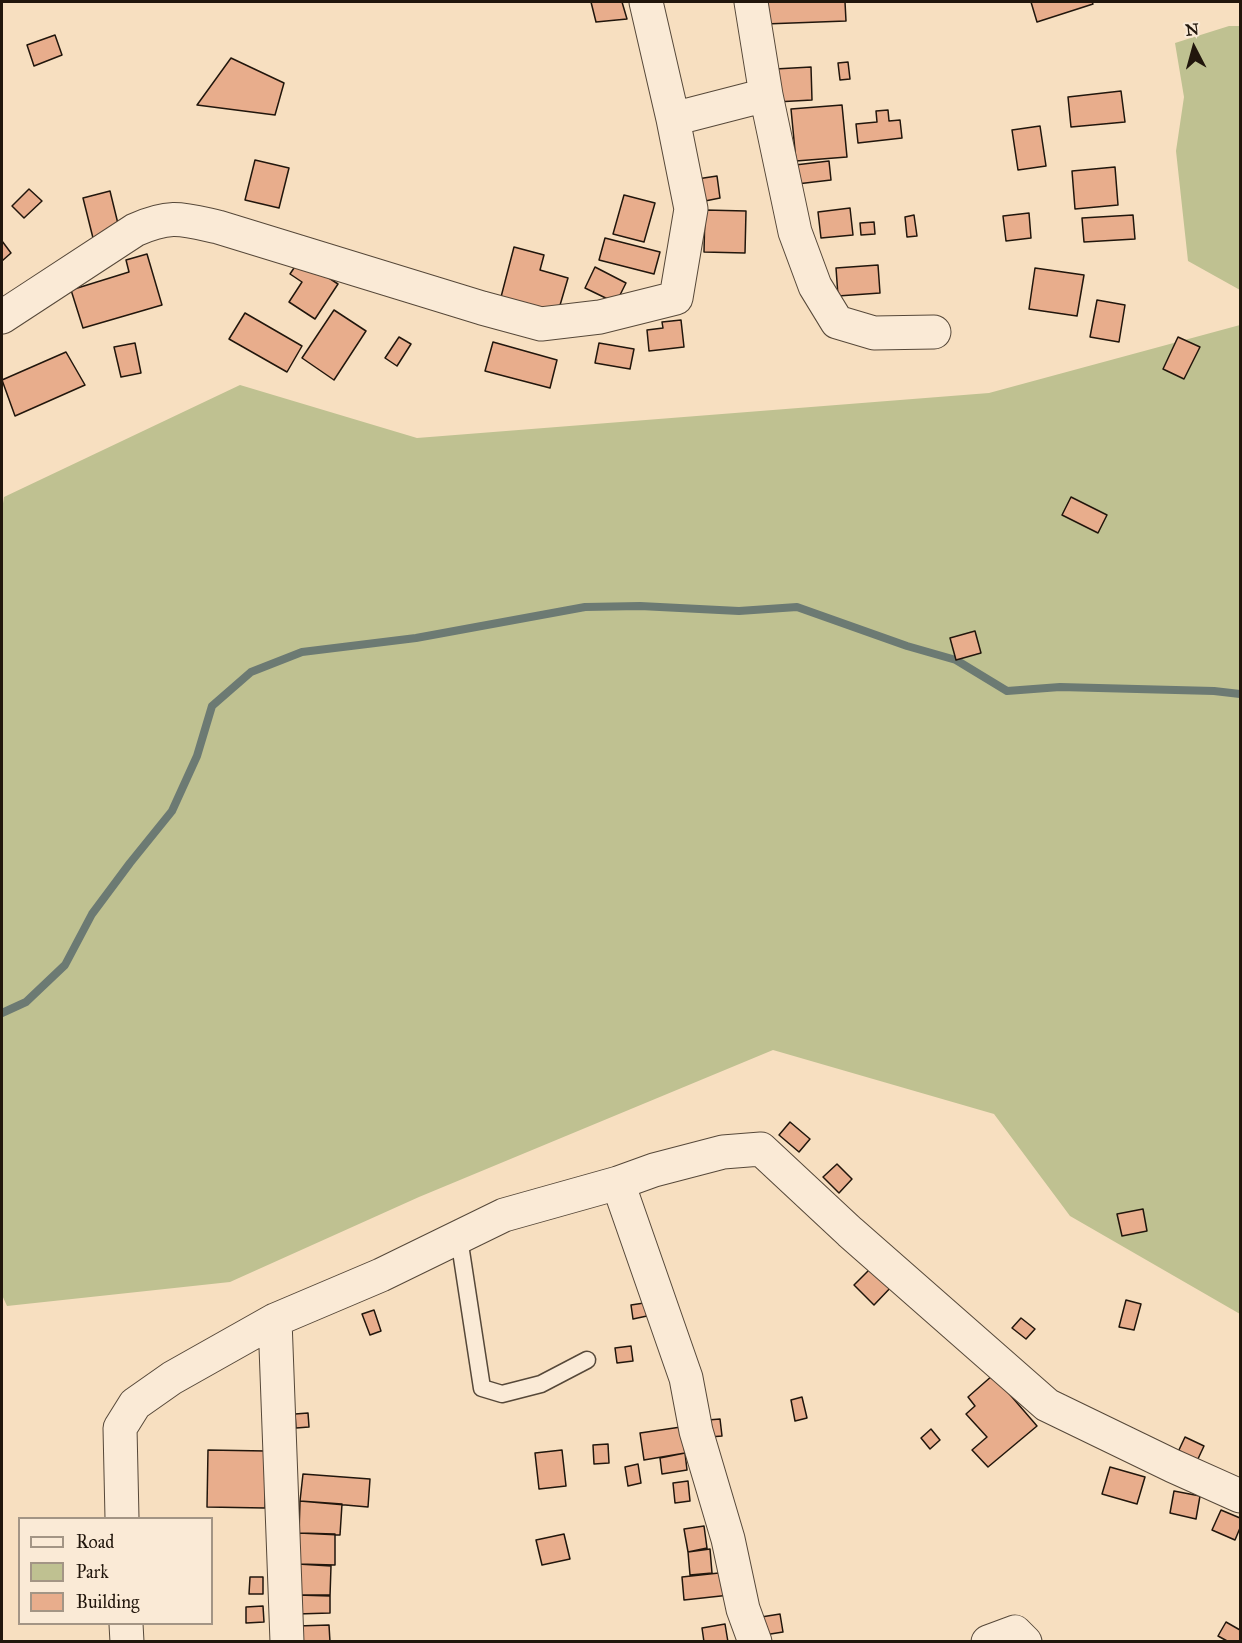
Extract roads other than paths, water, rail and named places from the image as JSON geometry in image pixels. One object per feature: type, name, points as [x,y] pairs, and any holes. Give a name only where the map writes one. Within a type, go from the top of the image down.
[{"type":"street","points":[[2,317],[135,230],[156,221],[180,219],[218,227],[541,324],[600,317],[676,298],[691,209],[646,2]]},
{"type":"street","points":[[751,2],[766,95],[795,232],[815,286],[837,322],[874,333],[934,332]]},
{"type":"street","points":[[673,119],[766,95]]},
{"type":"street","points":[[122,1517],[120,1428],[135,1404],[172,1378],[275,1320],[381,1275],[504,1215],[723,1152],[761,1149],[859,1240],[1047,1405],[1240,1496]]},
{"type":"street","points":[[618,1183],[686,1378],[696,1431],[728,1539],[743,1609],[755,1641]]},
{"type":"street","points":[[275,1320],[287,1641]]},
{"type":"street","points":[[126,1625],[127,1641]]},
{"type":"street","points":[[988,1641],[1015,1632],[1025,1641]]},
{"type":"lane","points":[[459,1238],[482,1388],[502,1394],[541,1384],[587,1360]]},
{"type":"waterway","points":[[2,1013],[26,1002],[65,965],[92,914],[172,811],[197,756],[212,706],[251,672],[302,652],[416,638],[585,607],[640,606],[739,611],[797,607],[907,646],[956,660],[1007,691],[1060,687],[1214,691],[1240,694]]}]
